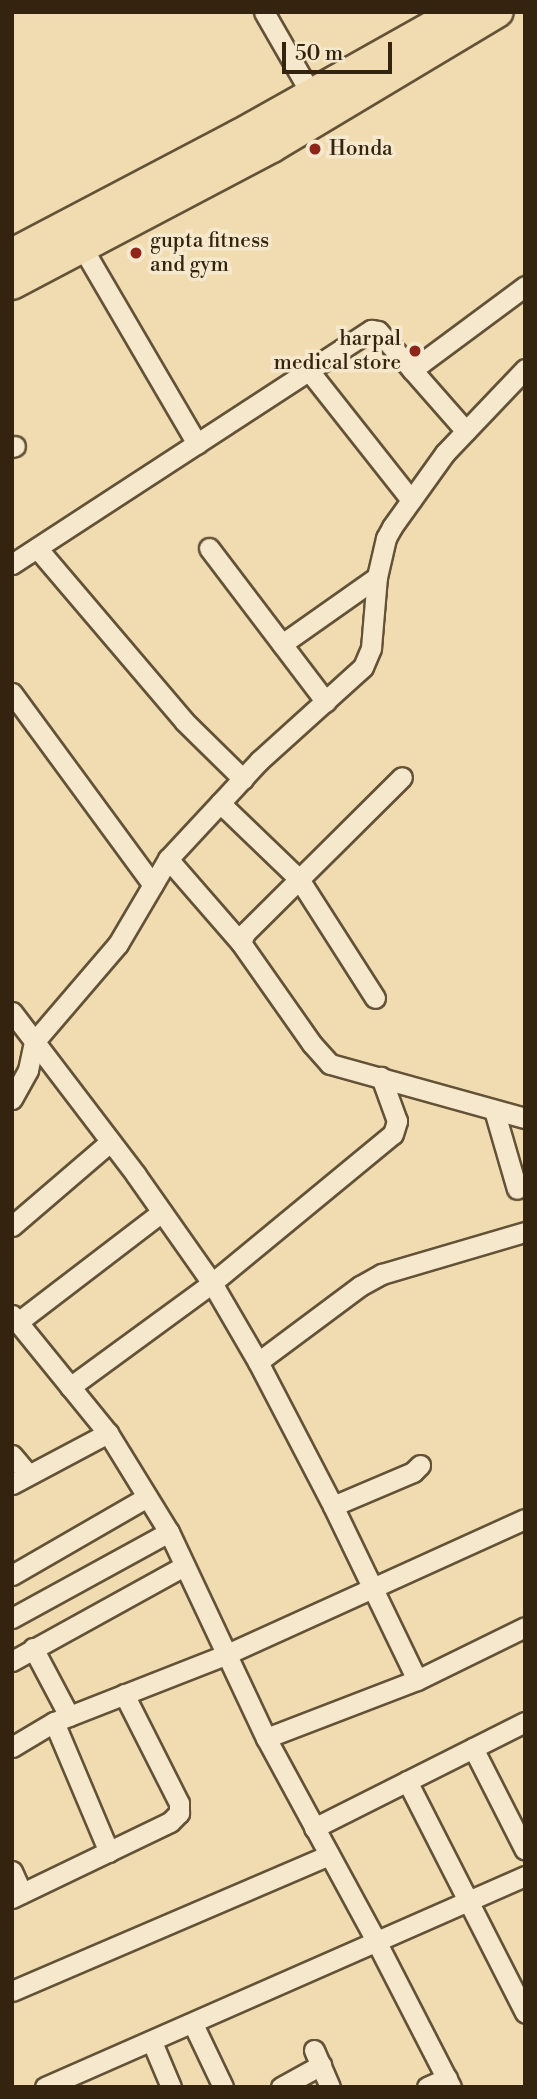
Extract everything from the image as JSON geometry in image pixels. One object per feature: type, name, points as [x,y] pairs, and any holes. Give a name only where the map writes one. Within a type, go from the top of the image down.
[{"type":"highway","points":[[12,284],[82,247],[318,106],[458,12]]},
{"type":"highway","points":[[12,254],[318,106],[498,12]]},
{"type":"street","points":[[264,12],[318,106]]},
{"type":"street","points":[[82,247],[197,444]]},
{"type":"street","points":[[412,370],[525,286]]},
{"type":"street","points":[[12,564],[374,330],[466,431]]},
{"type":"street","points":[[12,1099],[28,1070],[34,1042],[118,944],[168,859],[259,761],[363,667],[371,648],[377,577],[386,538],[411,500],[466,431],[525,369]]},
{"type":"street","points":[[310,372],[411,500]]},
{"type":"street","points":[[37,548],[184,721],[243,779]]},
{"type":"street","points":[[209,548],[326,702]]},
{"type":"street","points":[[282,644],[377,577]]},
{"type":"street","points":[[12,693],[153,885]]},
{"type":"street","points":[[242,943],[245,933],[402,777]]},
{"type":"street","points":[[220,803],[299,879],[375,998]]},
{"type":"street","points":[[168,859],[242,943],[325,1060],[525,1118]]},
{"type":"street","points":[[12,1012],[212,1283],[258,1362],[333,1506],[417,1680]]},
{"type":"street","points":[[70,1387],[212,1283],[393,1134],[397,1121],[381,1077]]},
{"type":"street","points":[[494,1110],[517,1189]]},
{"type":"street","points":[[12,1226],[110,1142]]},
{"type":"street","points":[[162,1212],[15,1318],[107,1433],[169,1532],[266,1738],[449,2083],[427,2087]]},
{"type":"street","points":[[258,1362],[360,1286],[382,1274],[525,1232]]},
{"type":"street","points":[[12,1455],[20,1479],[107,1433]]},
{"type":"street","points":[[333,1506],[413,1472],[421,1465]]},
{"type":"street","points":[[12,1575],[147,1497]]},
{"type":"street","points":[[12,1747],[62,1719],[225,1655],[525,1519]]},
{"type":"street","points":[[12,1618],[169,1532]]},
{"type":"street","points":[[12,1661],[184,1566]]},
{"type":"street","points":[[266,1738],[417,1680],[525,1627]]},
{"type":"street","points":[[33,1648],[62,1719],[109,1852]]},
{"type":"street","points":[[12,1871],[17,1896],[170,1822],[179,1813],[180,1807],[124,1694]]},
{"type":"street","points":[[314,1828],[525,1722]]},
{"type":"street","points":[[473,1748],[525,1850]]},
{"type":"street","points":[[407,1781],[465,1900],[525,2013]]},
{"type":"street","points":[[12,1991],[329,1855]]},
{"type":"street","points":[[45,2087],[193,2024],[465,1900],[525,1877]]},
{"type":"street","points":[[193,2024],[223,2087]]},
{"type":"street","points":[[152,2042],[171,2087]]},
{"type":"street","points":[[281,2087],[318,2057],[330,2087]]},
{"type":"place","name":"Honda","points":[[315,149]]},
{"type":"place","name":"gupta fitness and gym","points":[[136,253]]},
{"type":"place","name":"harpal medical store","points":[[415,351]]}]
